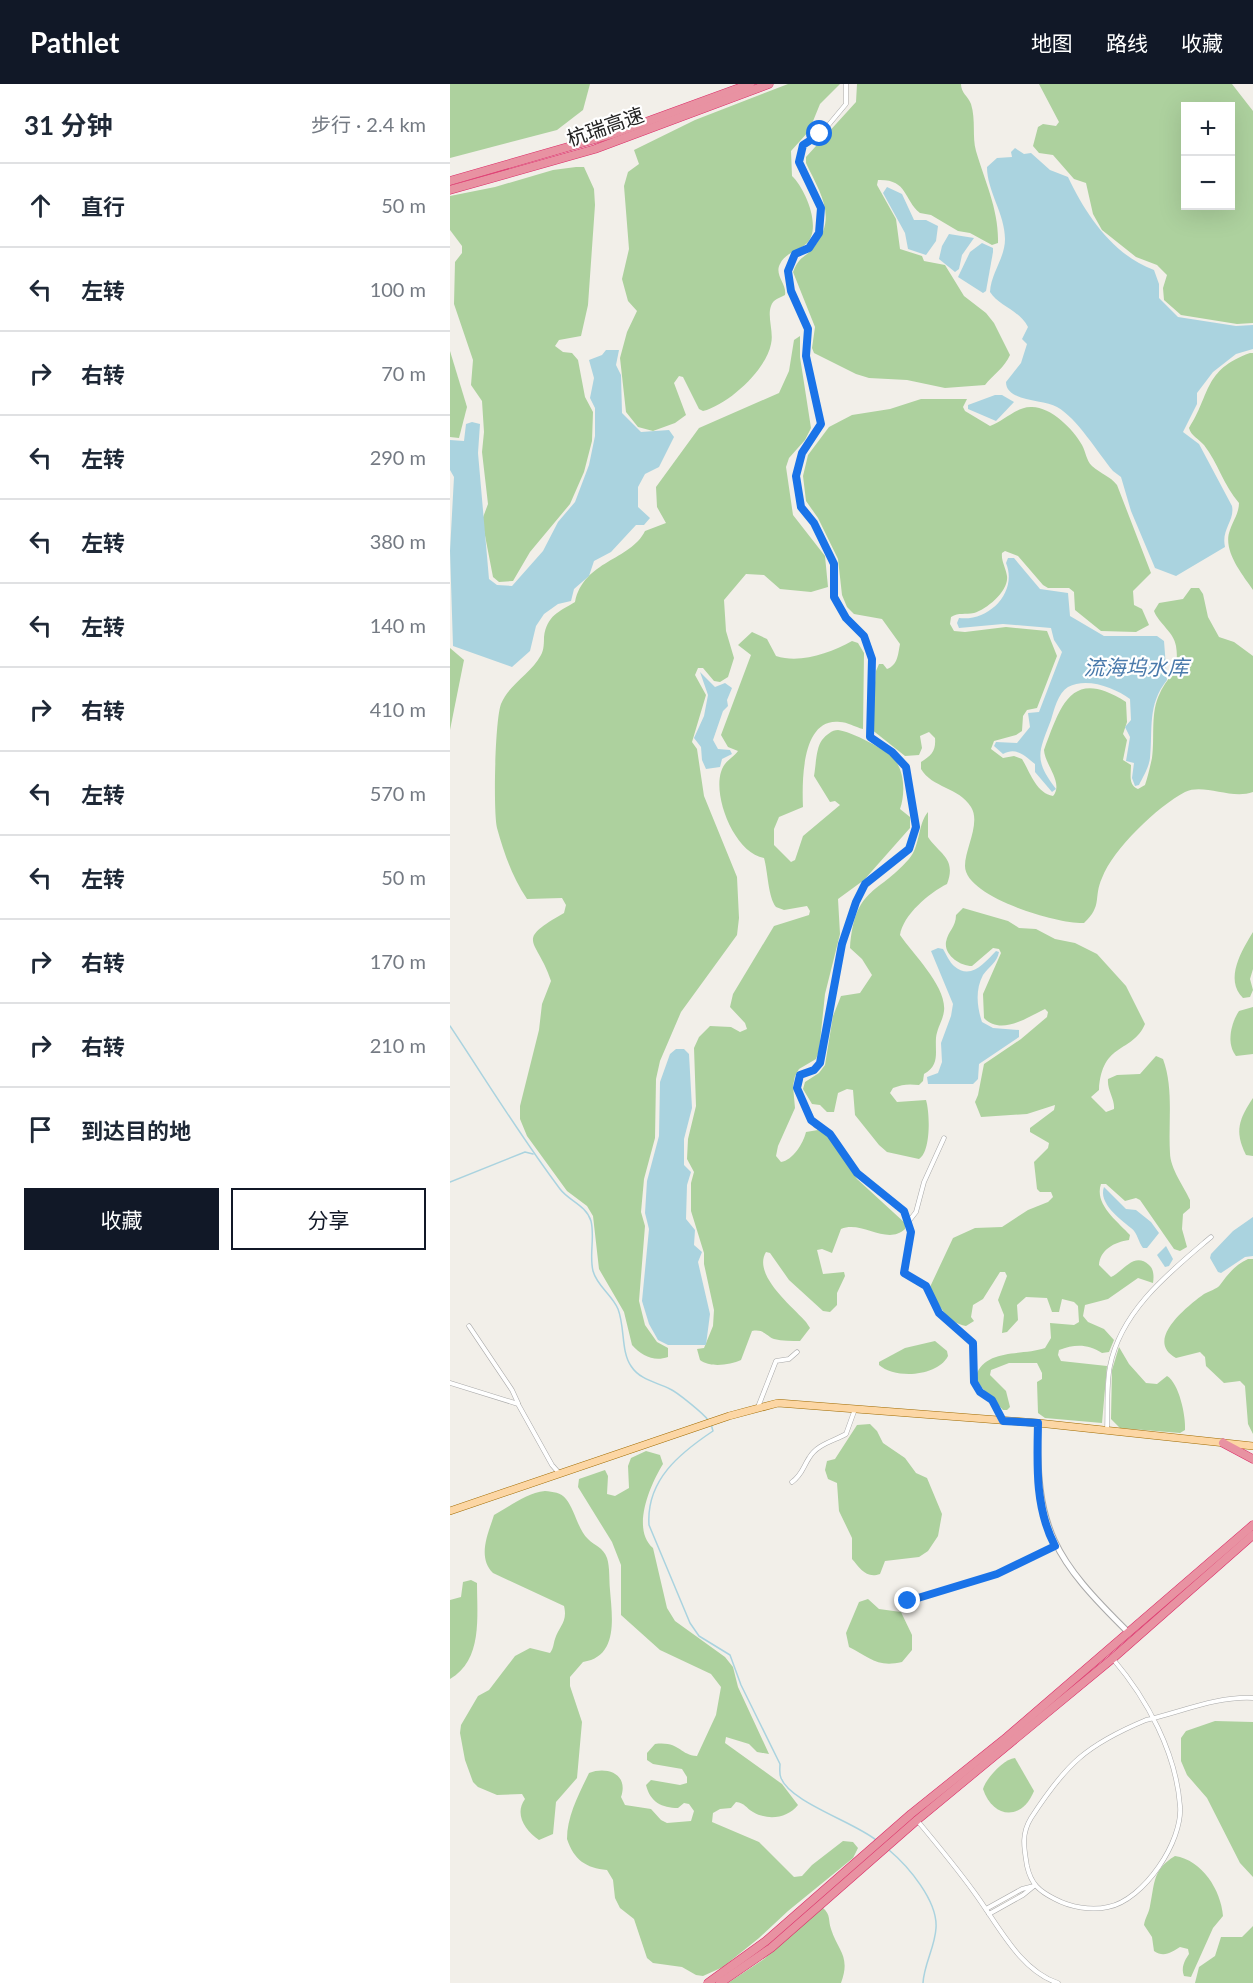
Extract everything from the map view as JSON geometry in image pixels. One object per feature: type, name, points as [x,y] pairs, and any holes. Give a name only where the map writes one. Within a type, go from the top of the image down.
[{"type":"highway","name":"杭瑞高速","points":[[450,181],[613,134],[750,84]]},
{"type":"highway","name":"杭瑞高速","points":[[450,190],[595,149],[769,84]]},
{"type":"highway","points":[[1223,1443],[1253,1459]]},
{"type":"highway","points":[[708,1983],[766,1941],[914,1817],[1253,1525]]},
{"type":"highway","points":[[720,1983],[771,1948],[914,1817],[1112,1659],[1253,1535]]},
{"type":"main road","points":[[450,1511],[758,1407],[790,1402],[1038,1423],[1253,1446]]},
{"type":"street","points":[[846,84],[846,104],[820,134],[803,145],[799,162],[821,208],[819,233],[809,248],[795,254],[788,271],[791,291],[808,329],[806,356],[821,424],[802,453],[796,476],[801,507],[814,523],[834,564],[834,597],[846,618],[864,636],[872,659],[870,737],[892,752],[906,767],[916,822],[909,849],[865,884],[856,902],[842,944],[820,1063],[814,1070],[800,1075],[797,1088],[814,1125],[830,1134],[857,1173],[904,1211],[911,1232],[904,1273],[926,1286],[939,1313],[973,1343],[974,1382],[980,1392],[992,1400],[1003,1421]]},
{"type":"street","points":[[909,1221],[916,1212],[924,1182],[944,1138]]},
{"type":"street","points":[[1107,1431],[1110,1366],[1121,1335],[1156,1286],[1211,1237]]},
{"type":"street","points":[[469,1326],[512,1389],[552,1465],[560,1473]]},
{"type":"street","points":[[758,1407],[776,1361],[789,1359],[797,1352]]},
{"type":"street","points":[[450,1383],[518,1404]]},
{"type":"street","points":[[792,1482],[803,1472],[813,1452],[846,1434],[855,1408]]},
{"type":"street","points":[[1038,1423],[1039,1492],[1044,1517],[1055,1546],[1083,1584],[1129,1633]]},
{"type":"street","points":[[908,1601],[997,1574],[1055,1546]]},
{"type":"street","points":[[1112,1659],[1134,1686],[1152,1718],[1169,1752],[1181,1807],[1179,1826],[1169,1851],[1148,1881],[1124,1900],[1108,1907],[1078,1907],[1064,1904],[1034,1886],[1028,1870],[1023,1833],[1049,1790],[1067,1766],[1088,1750],[1126,1728],[1152,1718],[1227,1699],[1253,1698]]},
{"type":"street","points":[[914,1817],[1007,1940],[1036,1970],[1058,1983]]},
{"type":"street","points":[[988,1912],[1022,1889],[1034,1886]]},
{"type":"green space","points":[[450,84],[590,84],[583,110],[557,130],[450,158]]},
{"type":"green space","points":[[788,84],[840,84],[820,104],[809,131],[791,151],[792,176],[807,199],[813,229],[806,244],[788,255],[780,264],[779,276],[785,295],[775,300],[771,306],[772,339],[768,354],[754,375],[735,394],[703,411],[699,409],[683,377],[679,376],[674,383],[686,415],[675,423],[653,431],[638,427],[626,412],[620,358],[627,332],[637,311],[628,301],[622,279],[629,249],[624,186],[628,172],[639,164],[634,150],[695,120]]},
{"type":"green space","points":[[857,84],[961,84],[971,104],[975,146],[994,208],[998,243],[992,245],[970,233],[958,231],[931,215],[920,213],[900,186],[895,183],[878,180],[877,185],[896,219],[900,249],[922,256],[924,261],[945,265],[964,296],[986,313],[994,323],[1010,355],[985,385],[945,388],[907,380],[869,378],[814,353],[812,348],[815,327],[793,272],[800,260],[814,247],[825,225],[824,205],[806,163],[806,157],[856,102]]},
{"type":"green space","points":[[1039,84],[1232,84],[1253,111],[1253,323],[1237,324],[1181,315],[1164,300],[1163,288],[1167,275],[1157,265],[1136,257],[1102,230],[1093,214],[1086,183],[1074,179],[1053,155],[1039,153],[1033,146],[1038,127],[1043,124],[1056,126],[1059,122]]},
{"type":"green space","points":[[584,167],[594,189],[595,205],[588,305],[581,336],[559,340],[555,346],[563,352],[572,353],[578,360],[585,397],[593,412],[592,441],[584,472],[570,504],[530,552],[513,581],[499,582],[493,577],[482,520],[488,504],[482,452],[484,432],[482,401],[471,385],[473,360],[454,304],[455,262],[462,253],[462,246],[450,230],[450,196],[495,187],[553,170]]},
{"type":"green space","points":[[800,336],[800,357],[811,428],[805,440],[789,458],[786,467],[793,515],[825,556],[828,587],[811,592],[780,589],[764,575],[746,574],[724,600],[726,631],[734,658],[728,677],[720,682],[714,681],[703,668],[698,668],[695,675],[706,695],[692,742],[697,749],[704,796],[737,877],[739,918],[737,935],[681,1012],[660,1061],[656,1079],[655,1138],[644,1179],[641,1212],[645,1226],[639,1301],[645,1325],[657,1342],[668,1348],[668,1357],[653,1358],[644,1355],[632,1345],[624,1312],[599,1269],[593,1216],[587,1206],[567,1191],[527,1136],[520,1119],[520,1106],[539,1030],[542,1004],[551,981],[533,942],[534,936],[548,922],[564,913],[566,905],[562,898],[527,899],[506,856],[497,828],[495,804],[499,713],[505,697],[541,655],[544,637],[551,619],[575,602],[580,588],[597,569],[629,549],[645,531],[666,523],[657,507],[656,487],[699,428],[779,393],[789,371],[794,340]]},
{"type":"green space","points":[[450,351],[467,407],[459,438],[450,437]]},
{"type":"green space","points":[[1253,353],[1253,590],[1234,562],[1229,546],[1228,538],[1239,503],[1209,452],[1189,428],[1216,375],[1224,367]]},
{"type":"green space","points":[[921,399],[967,399],[963,407],[965,411],[990,426],[1026,407],[1039,408],[1061,420],[1078,439],[1092,466],[1117,485],[1151,573],[1133,591],[1134,605],[1142,609],[1149,625],[1136,632],[1101,631],[1075,610],[1074,592],[1069,588],[1048,588],[1018,556],[1005,551],[1002,556],[1007,582],[1001,593],[979,611],[951,617],[950,624],[954,631],[965,632],[1006,627],[1047,631],[1057,656],[1037,708],[1027,710],[1023,716],[1022,731],[994,741],[991,749],[1003,758],[1014,756],[1022,759],[1042,791],[1053,796],[1056,791],[1055,780],[1044,750],[1056,719],[1071,696],[1080,690],[1092,688],[1107,692],[1126,702],[1127,722],[1123,734],[1127,740],[1123,760],[1131,765],[1133,785],[1138,789],[1145,785],[1152,758],[1155,708],[1163,687],[1173,672],[1177,654],[1175,641],[1154,611],[1159,603],[1183,599],[1191,588],[1199,588],[1203,594],[1208,617],[1219,637],[1234,642],[1253,656],[1253,792],[1236,794],[1201,789],[1192,790],[1162,807],[1116,854],[1102,878],[1094,911],[1084,923],[1034,914],[996,898],[980,888],[969,877],[965,866],[974,813],[960,795],[932,780],[921,769],[921,762],[931,755],[934,749],[935,738],[929,732],[920,736],[922,748],[919,755],[905,756],[871,729],[876,671],[879,664],[883,664],[887,669],[893,665],[897,659],[900,644],[882,619],[854,614],[847,607],[842,595],[838,559],[818,518],[806,501],[803,476],[808,455],[829,427],[852,415],[890,409]]},
{"type":"green space","points":[[752,632],[767,639],[776,656],[785,658],[815,656],[852,641],[858,643],[864,653],[863,729],[840,722],[827,723],[818,730],[806,754],[803,807],[779,817],[774,829],[774,845],[791,862],[795,860],[803,836],[840,805],[835,801],[830,802],[814,776],[818,747],[827,735],[838,730],[868,742],[891,756],[901,771],[903,797],[900,809],[910,817],[910,828],[864,880],[838,899],[840,934],[825,994],[819,1051],[816,1059],[799,1069],[795,1076],[793,1086],[795,1108],[778,1146],[776,1156],[781,1162],[790,1158],[800,1146],[806,1132],[818,1130],[827,1135],[857,1179],[905,1223],[905,1229],[898,1234],[890,1235],[849,1227],[841,1229],[832,1253],[822,1249],[817,1250],[823,1274],[844,1272],[845,1276],[837,1293],[837,1305],[830,1312],[823,1311],[789,1280],[770,1253],[766,1252],[763,1261],[769,1280],[810,1328],[800,1341],[777,1340],[762,1332],[752,1331],[741,1360],[714,1365],[700,1360],[697,1349],[704,1348],[713,1326],[714,1310],[704,1264],[704,1253],[691,1211],[691,1183],[694,1172],[687,1159],[688,1139],[696,1106],[694,1048],[699,1037],[710,1026],[731,1027],[740,1032],[747,1029],[745,1023],[730,1007],[733,994],[774,926],[809,915],[810,911],[807,906],[784,910],[776,907],[770,891],[764,858],[753,854],[736,835],[723,809],[720,796],[719,783],[722,768],[738,751],[728,747],[721,735],[751,655],[738,645]]},
{"type":"green space","points":[[450,648],[464,660],[450,730]]},
{"type":"green space","points":[[928,812],[928,837],[948,862],[950,875],[947,884],[932,893],[911,912],[900,935],[935,981],[944,1002],[944,1011],[937,1034],[935,1063],[924,1074],[923,1081],[919,1085],[900,1086],[893,1088],[890,1093],[897,1102],[926,1100],[929,1123],[928,1141],[919,1159],[887,1152],[879,1145],[855,1115],[853,1090],[847,1089],[838,1093],[834,1112],[827,1112],[820,1105],[812,1104],[803,1089],[805,1082],[819,1073],[825,1065],[833,1016],[841,996],[860,993],[872,975],[862,959],[850,948],[857,914],[869,894],[897,871],[913,854],[922,822]]},
{"type":"green space","points":[[963,908],[1008,921],[1019,928],[1036,929],[1055,939],[1075,943],[1097,954],[1126,986],[1145,1024],[1133,1040],[1111,1055],[1101,1074],[1099,1090],[1091,1097],[1106,1112],[1114,1109],[1108,1079],[1117,1075],[1140,1074],[1156,1056],[1163,1059],[1166,1070],[1170,1094],[1171,1159],[1190,1200],[1190,1208],[1183,1214],[1182,1229],[1187,1247],[1180,1251],[1174,1249],[1140,1200],[1136,1198],[1125,1201],[1106,1184],[1101,1184],[1101,1198],[1104,1205],[1130,1235],[1129,1240],[1113,1245],[1105,1251],[1099,1265],[1111,1277],[1134,1261],[1144,1261],[1152,1269],[1153,1283],[1138,1278],[1108,1299],[1085,1305],[1083,1316],[1088,1322],[1104,1329],[1114,1340],[1109,1352],[1102,1353],[1092,1348],[1076,1346],[1059,1350],[1058,1355],[1061,1361],[1107,1366],[1102,1423],[1045,1418],[1038,1413],[1037,1382],[1042,1379],[1042,1373],[1037,1363],[1009,1363],[991,1370],[990,1375],[1006,1391],[1010,1407],[1007,1410],[1003,1410],[987,1394],[976,1376],[987,1361],[996,1357],[1045,1348],[1051,1338],[1050,1323],[1074,1325],[1079,1322],[1078,1306],[1074,1302],[1062,1299],[1059,1312],[1052,1312],[1047,1298],[1026,1297],[1017,1305],[1018,1320],[1007,1332],[1002,1333],[1004,1315],[998,1300],[1007,1276],[1005,1272],[1000,1272],[983,1299],[973,1305],[971,1317],[974,1321],[966,1326],[948,1317],[939,1306],[930,1287],[953,1238],[975,1228],[1002,1227],[1053,1197],[1051,1192],[1040,1192],[1037,1189],[1034,1162],[1048,1148],[1049,1143],[1030,1132],[1030,1128],[1054,1110],[1055,1105],[1027,1114],[981,1117],[975,1102],[984,1064],[1021,1039],[1047,1017],[1048,1012],[1045,1009],[1023,1020],[1006,1025],[991,1023],[984,1018],[983,994],[1001,953],[999,949],[993,948],[972,966],[958,962],[950,955],[946,947],[947,938],[955,923],[956,915]]},
{"type":"green space","points":[[1253,932],[1253,969],[1250,979],[1253,990],[1250,997],[1243,998],[1235,982],[1235,974],[1240,956]]},
{"type":"green space","points":[[1253,1007],[1253,1054],[1236,1056],[1230,1040],[1234,1021],[1239,1011]]},
{"type":"green space","points":[[1253,1098],[1253,1156],[1246,1155],[1239,1132],[1241,1119]]},
{"type":"green space","points":[[1248,1259],[1253,1259],[1253,1434],[1248,1424],[1245,1386],[1240,1381],[1224,1383],[1206,1366],[1205,1357],[1200,1352],[1176,1358],[1167,1351],[1164,1343],[1166,1334],[1179,1315],[1204,1294],[1219,1286],[1232,1270]]},
{"type":"green space","points":[[935,1341],[947,1351],[948,1356],[943,1363],[926,1372],[905,1374],[879,1365],[879,1362],[905,1348]]},
{"type":"green space","points":[[1119,1347],[1129,1364],[1146,1383],[1157,1384],[1167,1376],[1175,1385],[1181,1400],[1185,1430],[1180,1433],[1120,1428],[1111,1419],[1112,1370]]},
{"type":"green space","points":[[870,1424],[877,1431],[883,1443],[905,1458],[916,1473],[927,1478],[942,1514],[938,1536],[928,1551],[919,1557],[885,1561],[880,1574],[875,1575],[864,1572],[852,1559],[852,1538],[839,1511],[837,1483],[828,1479],[825,1470],[827,1461],[835,1459],[857,1425]]},
{"type":"green space","points":[[646,1451],[660,1455],[663,1464],[648,1495],[643,1530],[653,1548],[667,1608],[675,1621],[725,1657],[733,1667],[738,1687],[769,1754],[757,1752],[749,1744],[726,1737],[725,1743],[782,1784],[798,1805],[789,1813],[777,1817],[765,1817],[736,1802],[731,1808],[720,1809],[713,1813],[712,1822],[759,1842],[794,1877],[802,1876],[812,1865],[843,1841],[853,1842],[858,1848],[853,1858],[759,1938],[723,1967],[703,1976],[696,1975],[682,1967],[653,1963],[647,1958],[634,1919],[620,1908],[615,1898],[613,1880],[607,1870],[582,1862],[573,1852],[567,1839],[571,1814],[578,1797],[589,1773],[596,1771],[609,1771],[619,1777],[623,1789],[621,1797],[625,1805],[651,1809],[667,1823],[691,1821],[694,1811],[689,1804],[684,1803],[678,1808],[667,1807],[650,1796],[646,1785],[651,1780],[680,1785],[687,1783],[687,1777],[682,1769],[653,1764],[647,1760],[647,1753],[655,1744],[670,1744],[697,1756],[716,1715],[721,1687],[711,1674],[660,1650],[621,1615],[621,1565],[612,1542],[578,1487],[579,1479],[605,1470],[608,1476],[607,1494],[615,1496],[629,1488],[628,1466],[631,1458]]},
{"type":"green space","points":[[545,1491],[564,1497],[585,1535],[605,1554],[609,1569],[612,1623],[608,1644],[603,1652],[595,1659],[583,1662],[570,1677],[570,1686],[582,1722],[577,1778],[556,1802],[553,1834],[539,1840],[526,1827],[521,1816],[525,1799],[522,1794],[497,1795],[478,1787],[473,1782],[465,1760],[460,1733],[461,1725],[478,1696],[489,1690],[515,1656],[530,1648],[550,1653],[564,1620],[564,1606],[493,1573],[486,1560],[485,1545],[494,1515],[525,1497]]},
{"type":"green space","points":[[471,1580],[477,1583],[476,1637],[468,1661],[461,1671],[450,1679],[450,1600],[461,1597],[463,1582]]},
{"type":"green space","points":[[868,1599],[879,1609],[901,1612],[912,1635],[912,1650],[902,1662],[880,1663],[849,1647],[846,1633],[859,1602]]},
{"type":"green space","points":[[1215,1721],[1253,1722],[1253,1877],[1240,1863],[1207,1798],[1187,1775],[1181,1761],[1181,1738],[1186,1731]]},
{"type":"green space","points":[[1015,1758],[1034,1791],[1022,1808],[1008,1812],[1000,1811],[988,1799],[983,1789],[996,1770]]},
{"type":"green space","points":[[1175,1856],[1194,1863],[1202,1870],[1214,1887],[1223,1916],[1213,1928],[1191,1977],[1184,1976],[1183,1970],[1184,1962],[1189,1954],[1188,1949],[1180,1947],[1168,1954],[1154,1951],[1152,1937],[1144,1925],[1158,1872]]},
{"type":"green space","points":[[823,1908],[828,1915],[831,1929],[844,1960],[844,1974],[841,1983],[728,1983],[764,1959]]},
{"type":"green space","points":[[1253,1926],[1253,1983],[1195,1983],[1199,1967],[1215,1956],[1221,1937],[1242,1937]]},
{"type":"water","points":[[1015,148],[1024,154],[1031,153],[1050,170],[1068,177],[1083,205],[1102,232],[1126,254],[1154,270],[1159,284],[1159,298],[1178,317],[1236,326],[1253,325],[1253,349],[1236,354],[1213,372],[1197,393],[1197,404],[1183,432],[1199,444],[1232,506],[1232,516],[1225,535],[1225,547],[1176,576],[1155,568],[1131,511],[1121,477],[1113,471],[1080,427],[1057,407],[1019,397],[1008,388],[1006,382],[1021,363],[1027,344],[1022,339],[1028,327],[1020,316],[998,301],[990,292],[1003,253],[1005,239],[987,167],[997,158],[1012,157],[1011,152]]},
{"type":"water","points":[[887,187],[902,194],[914,220],[926,220],[938,226],[936,241],[926,255],[908,249],[905,233],[883,193]]},
{"type":"water","points":[[949,234],[974,238],[962,255],[959,269],[955,272],[939,259],[942,246]]},
{"type":"water","points":[[982,243],[993,248],[986,291],[983,293],[958,277],[970,252]]},
{"type":"water","points":[[606,350],[619,350],[616,365],[621,375],[622,413],[641,432],[669,430],[674,437],[659,467],[645,474],[638,487],[638,507],[650,518],[644,525],[636,525],[611,552],[594,561],[589,576],[574,589],[571,601],[558,604],[544,614],[536,626],[530,651],[512,667],[453,646],[450,551],[454,477],[450,470],[450,440],[464,441],[466,424],[472,422],[480,424],[478,453],[489,579],[497,585],[512,586],[543,551],[558,522],[575,502],[589,465],[595,436],[595,408],[590,398],[594,378],[589,360],[602,355]]},
{"type":"water","points":[[995,395],[1002,395],[1014,402],[996,421],[968,409],[968,405]]},
{"type":"water","name":"流海坞水库","points":[[1008,558],[1014,558],[1040,589],[1068,593],[1070,616],[1104,636],[1157,636],[1164,641],[1167,680],[1156,699],[1152,718],[1149,761],[1139,785],[1135,786],[1132,778],[1134,763],[1126,761],[1130,737],[1125,727],[1131,720],[1130,699],[1100,685],[1084,683],[1068,687],[1057,702],[1040,755],[1044,770],[1056,789],[1052,792],[1035,772],[1035,764],[1020,753],[1012,751],[1003,754],[994,746],[996,742],[1017,743],[1030,727],[1028,713],[1039,712],[1062,652],[1054,640],[1051,628],[1003,624],[959,628],[957,623],[959,618],[981,615],[998,603],[1008,584],[1009,574],[1006,563]]},
{"type":"water","points":[[700,672],[715,687],[725,683],[732,688],[727,700],[728,706],[723,711],[713,740],[718,749],[730,750],[732,754],[722,759],[720,767],[706,769],[702,760],[701,747],[694,738],[704,716],[708,695]]},
{"type":"water","points":[[938,948],[943,949],[954,966],[966,972],[977,968],[996,951],[999,952],[980,981],[978,1004],[980,1016],[982,1022],[993,1028],[1019,1030],[1019,1037],[979,1064],[978,1079],[973,1084],[928,1084],[927,1077],[938,1073],[942,1062],[941,1043],[953,1004],[931,951]]},
{"type":"water","points":[[676,1049],[684,1049],[689,1054],[692,1108],[684,1139],[684,1165],[691,1172],[687,1185],[686,1219],[695,1230],[694,1245],[702,1252],[698,1262],[710,1314],[706,1345],[668,1345],[658,1340],[649,1324],[642,1301],[649,1229],[645,1213],[647,1181],[659,1136],[660,1082],[670,1054]]},
{"type":"water","points":[[1104,1187],[1126,1209],[1136,1210],[1151,1222],[1159,1233],[1147,1248],[1143,1248],[1133,1230],[1107,1205],[1103,1193]]},
{"type":"water","points":[[1253,1217],[1253,1256],[1245,1257],[1221,1273],[1218,1272],[1210,1258],[1211,1254],[1233,1231]]},
{"type":"water","points":[[1166,1246],[1173,1259],[1169,1266],[1165,1267],[1157,1255]]},
{"type":"waterway","points":[[450,1026],[545,1169],[564,1193],[589,1216],[592,1227],[593,1271],[618,1309],[626,1354],[631,1366],[644,1378],[678,1394],[708,1420]]},
{"type":"waterway","points":[[450,1182],[525,1152],[533,1154]]},
{"type":"waterway","points":[[711,1424],[713,1431],[677,1459],[659,1481],[653,1494],[649,1525],[690,1623],[699,1636],[730,1655],[741,1685],[780,1764],[780,1776],[787,1787],[809,1803],[876,1840]]},
{"type":"waterway","points":[[889,1850],[905,1865],[920,1885],[927,1896],[935,1918],[934,1942],[923,1983]]},
{"type":"route","points":[[820,134],[803,145],[799,162],[821,208],[819,233],[809,248],[795,254],[788,271],[791,291],[808,329],[806,356],[821,424],[802,453],[796,476],[801,507],[814,523],[834,564],[834,597],[846,618],[864,636],[872,659],[868,728],[870,737],[897,756],[906,767],[909,774],[916,827],[909,849],[865,884],[856,902],[842,944],[823,1056],[814,1070],[800,1075],[797,1088],[814,1125],[830,1134],[857,1173],[904,1211],[911,1232],[904,1273],[926,1286],[930,1291],[934,1307],[973,1343],[975,1356],[972,1377],[976,1387],[992,1400],[1003,1421],[1038,1423],[1039,1492],[1042,1509],[1055,1546],[997,1574],[908,1601]]}]
